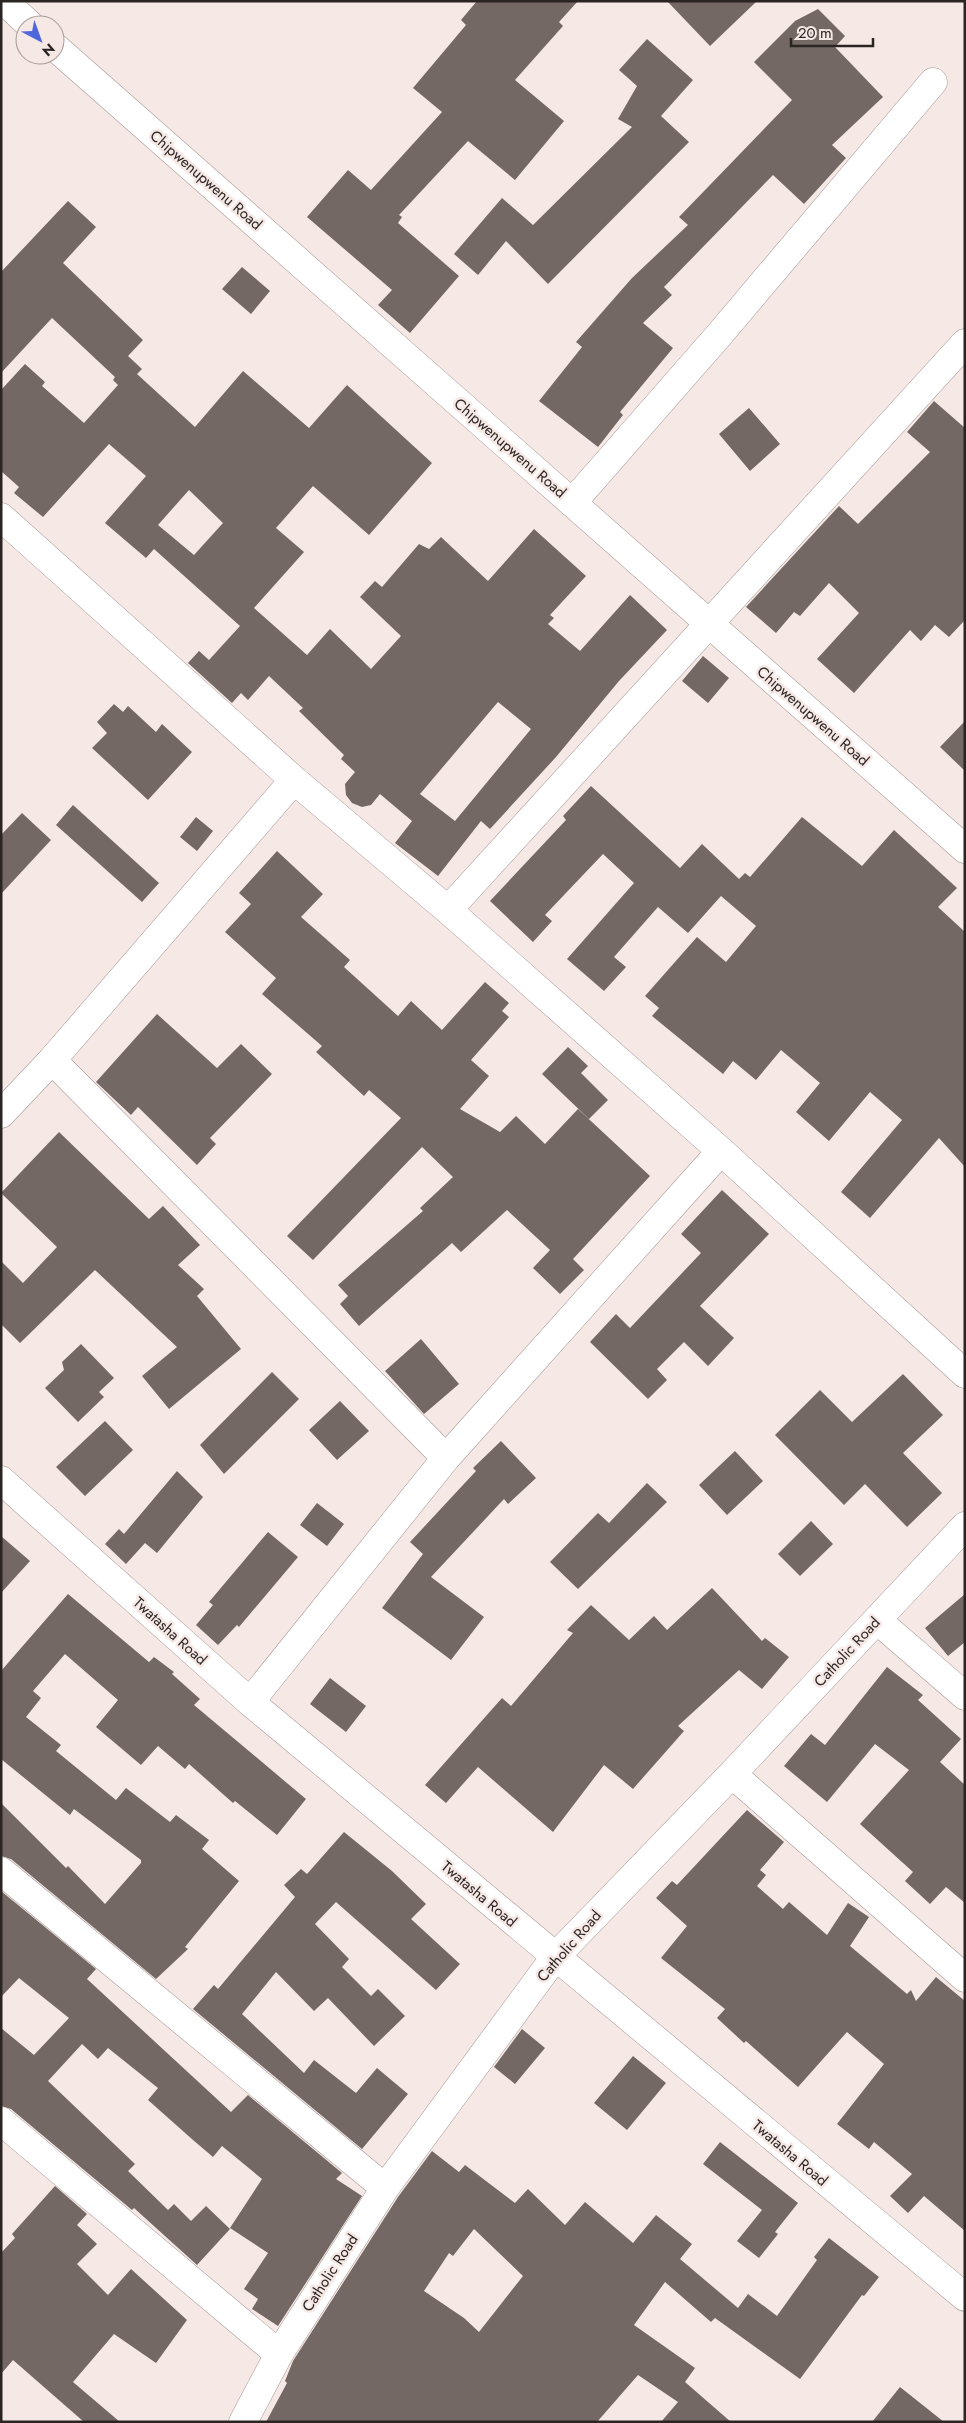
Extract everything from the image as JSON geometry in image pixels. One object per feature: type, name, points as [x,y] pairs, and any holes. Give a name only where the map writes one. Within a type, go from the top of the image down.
[{"type":"street","points":[[4,1],[19,15]]},
{"type":"street","name":"Chipwenupwenu Road","points":[[65,56],[965,849]]},
{"type":"street","points":[[572,503],[719,335],[933,82]]},
{"type":"street","points":[[448,910],[965,343]]},
{"type":"street","points":[[1,517],[294,780],[448,910],[721,1151],[965,1374]]},
{"type":"street","points":[[1,1114],[52,1060],[294,780]]},
{"type":"street","points":[[52,1060],[446,1458]]},
{"type":"street","points":[[250,1702],[446,1458],[721,1151]]},
{"type":"street","name":"Twatasha Road","points":[[1,1480],[250,1702],[965,2298]]},
{"type":"street","name":"Catholic Road","points":[[243,2422],[278,2354],[385,2188],[554,1957],[732,1774],[965,1526]]},
{"type":"street","points":[[877,1620],[965,1696]]},
{"type":"street","points":[[732,1774],[965,1978]]},
{"type":"street","points":[[1,1871],[385,2188]]},
{"type":"street","points":[[1,2121],[278,2354]]},
{"type":"building","points":[[477,1],[578,1],[559,22],[563,26],[515,80],[564,121],[515,180],[468,141],[399,215],[402,217],[398,223],[459,276],[410,333],[378,305],[392,290],[307,217],[348,170],[371,190],[442,112],[413,88],[466,25],[461,20]]},
{"type":"building","points":[[667,1],[757,1],[710,46]]},
{"type":"building","points":[[818,9],[845,36],[835,47],[883,97],[832,145],[846,158],[804,204],[773,175],[664,287],[672,295],[643,323],[673,348],[620,412],[623,415],[598,447],[539,401],[582,347],[576,342],[632,278],[688,225],[679,217],[792,100],[754,62],[795,21]]},
{"type":"building","points":[[647,39],[693,80],[661,116],[689,142],[548,284],[506,241],[478,275],[454,254],[502,198],[533,225],[632,127],[618,119],[637,86],[619,70]]},
{"type":"building","points":[[68,201],[96,227],[63,263],[143,340],[128,356],[142,369],[137,374],[195,427],[243,371],[309,428],[347,385],[432,463],[369,535],[313,486],[276,528],[304,552],[254,608],[307,655],[330,629],[371,669],[401,636],[360,597],[375,581],[382,587],[419,544],[429,549],[441,537],[488,581],[534,529],[586,576],[550,615],[554,618],[548,624],[580,651],[630,595],[667,630],[619,681],[556,757],[490,829],[481,821],[438,876],[395,843],[412,821],[380,794],[371,805],[362,807],[352,803],[346,795],[345,784],[355,772],[341,759],[344,755],[299,711],[303,708],[269,676],[248,700],[241,693],[232,703],[188,663],[199,651],[209,660],[240,626],[154,549],[146,558],[105,523],[146,476],[109,444],[43,517],[14,493],[19,487],[1,471],[1,390],[25,364],[45,382],[42,386],[84,423],[118,385],[113,380],[115,377],[52,318],[1,373],[1,272]],"holes":[[[189,490],[223,523],[194,555],[158,525]],[[498,702],[531,729],[455,821],[420,794]]]},
{"type":"building","points":[[242,267],[270,291],[251,314],[222,289]]},
{"type":"building","points":[[934,401],[965,428],[965,620],[949,637],[935,625],[921,641],[910,630],[854,693],[817,659],[859,613],[829,583],[800,616],[794,612],[776,633],[746,607],[839,506],[858,524],[930,452],[907,432]]},
{"type":"building","points":[[749,408],[780,444],[750,471],[719,434]]},
{"type":"building","points":[[703,656],[729,678],[708,703],[682,681]]},
{"type":"building","points":[[114,704],[123,712],[128,706],[156,732],[162,724],[192,752],[148,800],[92,748],[107,733],[97,722]]},
{"type":"building","points":[[965,721],[965,771],[940,747]]},
{"type":"building","points":[[591,786],[680,868],[702,844],[739,879],[745,873],[750,877],[802,817],[862,866],[894,830],[957,888],[938,907],[965,932],[965,1167],[939,1138],[870,1218],[841,1192],[902,1120],[870,1092],[829,1141],[796,1112],[820,1083],[781,1050],[756,1080],[733,1061],[723,1074],[652,1016],[659,1008],[645,996],[697,937],[726,962],[756,926],[721,896],[688,933],[658,907],[614,957],[626,967],[604,991],[567,959],[634,883],[603,854],[545,915],[552,921],[533,942],[490,901],[566,820],[563,816]]},
{"type":"building","points":[[73,805],[159,883],[142,902],[56,825]]},
{"type":"building","points":[[22,813],[51,840],[1,894],[1,835]]},
{"type":"building","points":[[196,817],[213,831],[197,851],[180,837]]},
{"type":"building","points":[[277,851],[323,894],[301,917],[350,960],[344,967],[398,1016],[411,1001],[442,1030],[485,982],[509,1003],[502,1011],[509,1017],[471,1060],[489,1076],[460,1109],[500,1132],[516,1116],[545,1144],[578,1109],[650,1176],[573,1259],[584,1270],[560,1294],[533,1268],[550,1250],[507,1210],[461,1252],[452,1243],[359,1326],[340,1304],[348,1296],[338,1285],[423,1211],[420,1208],[453,1177],[422,1147],[313,1260],[287,1236],[401,1118],[369,1090],[364,1096],[316,1052],[322,1046],[262,994],[276,978],[225,932],[251,904],[239,893]]},
{"type":"building","points":[[157,1014],[217,1068],[241,1044],[272,1074],[210,1138],[216,1144],[197,1165],[138,1107],[131,1115],[96,1082]]},
{"type":"building","points":[[568,1047],[588,1066],[581,1073],[608,1100],[589,1119],[542,1074]]},
{"type":"building","points":[[59,1132],[149,1219],[163,1206],[200,1245],[178,1265],[204,1289],[197,1296],[241,1349],[169,1409],[142,1376],[177,1347],[95,1270],[20,1343],[1,1324],[1,1261],[23,1283],[57,1247],[1,1193]]},
{"type":"building","points":[[722,1190],[769,1234],[700,1306],[734,1338],[708,1366],[684,1342],[657,1369],[667,1380],[648,1399],[590,1342],[616,1314],[630,1328],[701,1253],[681,1234]]},
{"type":"building","points":[[421,1339],[459,1384],[424,1414],[385,1371]]},
{"type":"building","points":[[81,1344],[114,1378],[99,1392],[104,1397],[78,1422],[45,1388],[64,1370],[62,1362]]},
{"type":"building","points":[[272,1372],[299,1399],[224,1474],[200,1445]]},
{"type":"building","points":[[903,1374],[943,1415],[903,1453],[942,1493],[907,1527],[865,1484],[844,1505],[775,1435],[820,1390],[852,1422]]},
{"type":"building","points":[[340,1401],[369,1431],[337,1460],[309,1430]]},
{"type":"building","points":[[105,1421],[133,1450],[85,1496],[56,1467]]},
{"type":"building","points":[[501,1441],[536,1478],[508,1504],[504,1499],[431,1577],[484,1617],[451,1660],[382,1608],[423,1554],[410,1542],[476,1471],[473,1468]]},
{"type":"building","points":[[735,1451],[763,1481],[727,1515],[699,1485]]},
{"type":"building","points":[[177,1471],[203,1497],[157,1553],[145,1543],[126,1564],[105,1544],[119,1529],[124,1534]]},
{"type":"building","points":[[647,1483],[667,1502],[578,1589],[550,1562],[598,1513],[609,1523]]},
{"type":"building","points":[[317,1503],[344,1524],[327,1546],[300,1525]]},
{"type":"building","points":[[811,1521],[833,1544],[800,1576],[778,1554]]},
{"type":"building","points":[[268,1532],[298,1557],[239,1627],[237,1625],[218,1645],[196,1625],[213,1605],[209,1602]]},
{"type":"building","points":[[1,1536],[30,1561],[1,1593]]},
{"type":"building","points":[[712,1588],[762,1641],[765,1638],[789,1657],[762,1689],[739,1670],[678,1726],[684,1731],[633,1789],[604,1765],[553,1832],[478,1767],[446,1803],[425,1785],[502,1698],[511,1706],[573,1633],[567,1630],[591,1605],[629,1640],[654,1616],[667,1630]]},
{"type":"building","points":[[68,1594],[149,1662],[154,1657],[174,1672],[172,1674],[200,1699],[194,1705],[306,1799],[277,1835],[235,1801],[233,1803],[189,1764],[185,1769],[158,1746],[141,1765],[96,1727],[118,1700],[65,1654],[33,1691],[41,1698],[26,1717],[61,1745],[56,1751],[116,1800],[126,1788],[170,1822],[176,1815],[209,1840],[202,1849],[239,1881],[185,1947],[188,1949],[156,1979],[11,1859],[1,1856],[1,1803],[105,1904],[141,1863],[141,1860],[74,1809],[70,1815],[1,1759],[1,1671]]},
{"type":"building","points":[[965,1594],[965,1642],[948,1656],[925,1628]]},
{"type":"building","points":[[887,1667],[923,1695],[918,1700],[961,1739],[940,1762],[965,1785],[965,1903],[946,1887],[930,1904],[905,1881],[913,1872],[860,1824],[909,1770],[875,1744],[827,1802],[784,1766],[811,1734],[825,1745]]},
{"type":"building","points":[[330,1678],[366,1706],[346,1732],[310,1704]]},
{"type":"building","points":[[747,1810],[784,1842],[760,1870],[766,1875],[757,1886],[783,1909],[789,1902],[827,1935],[848,1903],[869,1917],[850,1946],[907,1994],[911,1990],[916,2001],[936,1977],[965,2001],[965,2231],[924,2196],[908,2213],[890,2196],[912,2174],[874,2142],[869,2149],[837,2124],[884,2064],[847,2032],[798,2087],[746,2041],[744,2043],[717,2018],[725,2009],[661,1958],[687,1926],[656,1898],[672,1881],[677,1885]]},
{"type":"building","points":[[344,1832],[392,1871],[426,1904],[411,1919],[460,1964],[436,1990],[336,1902],[315,1924],[349,1959],[342,1967],[371,1996],[378,1989],[405,2016],[374,2046],[328,1998],[314,2011],[276,1972],[242,2014],[304,2073],[314,2060],[356,2093],[377,2068],[408,2094],[362,2149],[193,2009],[214,1985],[218,1989],[295,1897],[284,1885],[301,1869],[307,1874]]},
{"type":"building","points":[[1,1891],[96,1969],[87,1979],[231,2112],[248,2095],[342,2173],[336,2179],[362,2196],[278,2326],[252,2309],[258,2299],[244,2289],[268,2253],[230,2228],[262,2179],[222,2146],[213,2157],[193,2140],[148,2100],[158,2088],[108,2048],[98,2059],[82,2044],[48,2081],[135,2164],[128,2171],[168,2210],[174,2204],[191,2221],[206,2206],[230,2229],[197,2265],[134,2208],[132,2210],[11,2109],[1,2106],[1,2028],[34,2055],[69,2018],[19,1978],[1,1997]]},
{"type":"building","points":[[522,2029],[545,2048],[515,2084],[494,2067]]},
{"type":"building","points":[[633,2056],[666,2083],[627,2130],[594,2103]]},
{"type":"building","points":[[720,2142],[798,2203],[775,2232],[778,2234],[759,2258],[737,2241],[762,2210],[703,2164]]},
{"type":"building","points":[[432,2151],[459,2172],[465,2165],[515,2203],[528,2189],[565,2225],[585,2202],[633,2243],[656,2215],[692,2244],[680,2259],[738,2308],[748,2294],[777,2316],[817,2260],[814,2257],[829,2238],[879,2277],[864,2296],[862,2295],[800,2379],[715,2318],[711,2322],[665,2282],[634,2325],[695,2368],[685,2382],[731,2422],[661,2422],[678,2402],[638,2375],[597,2422],[266,2422],[287,2383],[285,2381],[293,2361],[398,2197]],"holes":[[[474,2229],[523,2276],[479,2332],[464,2318],[424,2291],[449,2253],[453,2256]]]},
{"type":"building","points":[[55,2186],[87,2214],[77,2225],[97,2244],[77,2264],[108,2295],[131,2269],[187,2320],[156,2363],[114,2334],[73,2382],[120,2422],[84,2422],[13,2360],[1,2374],[1,2253],[15,2238],[12,2234]]},
{"type":"building","points":[[900,2387],[944,2422],[872,2422]]}]
